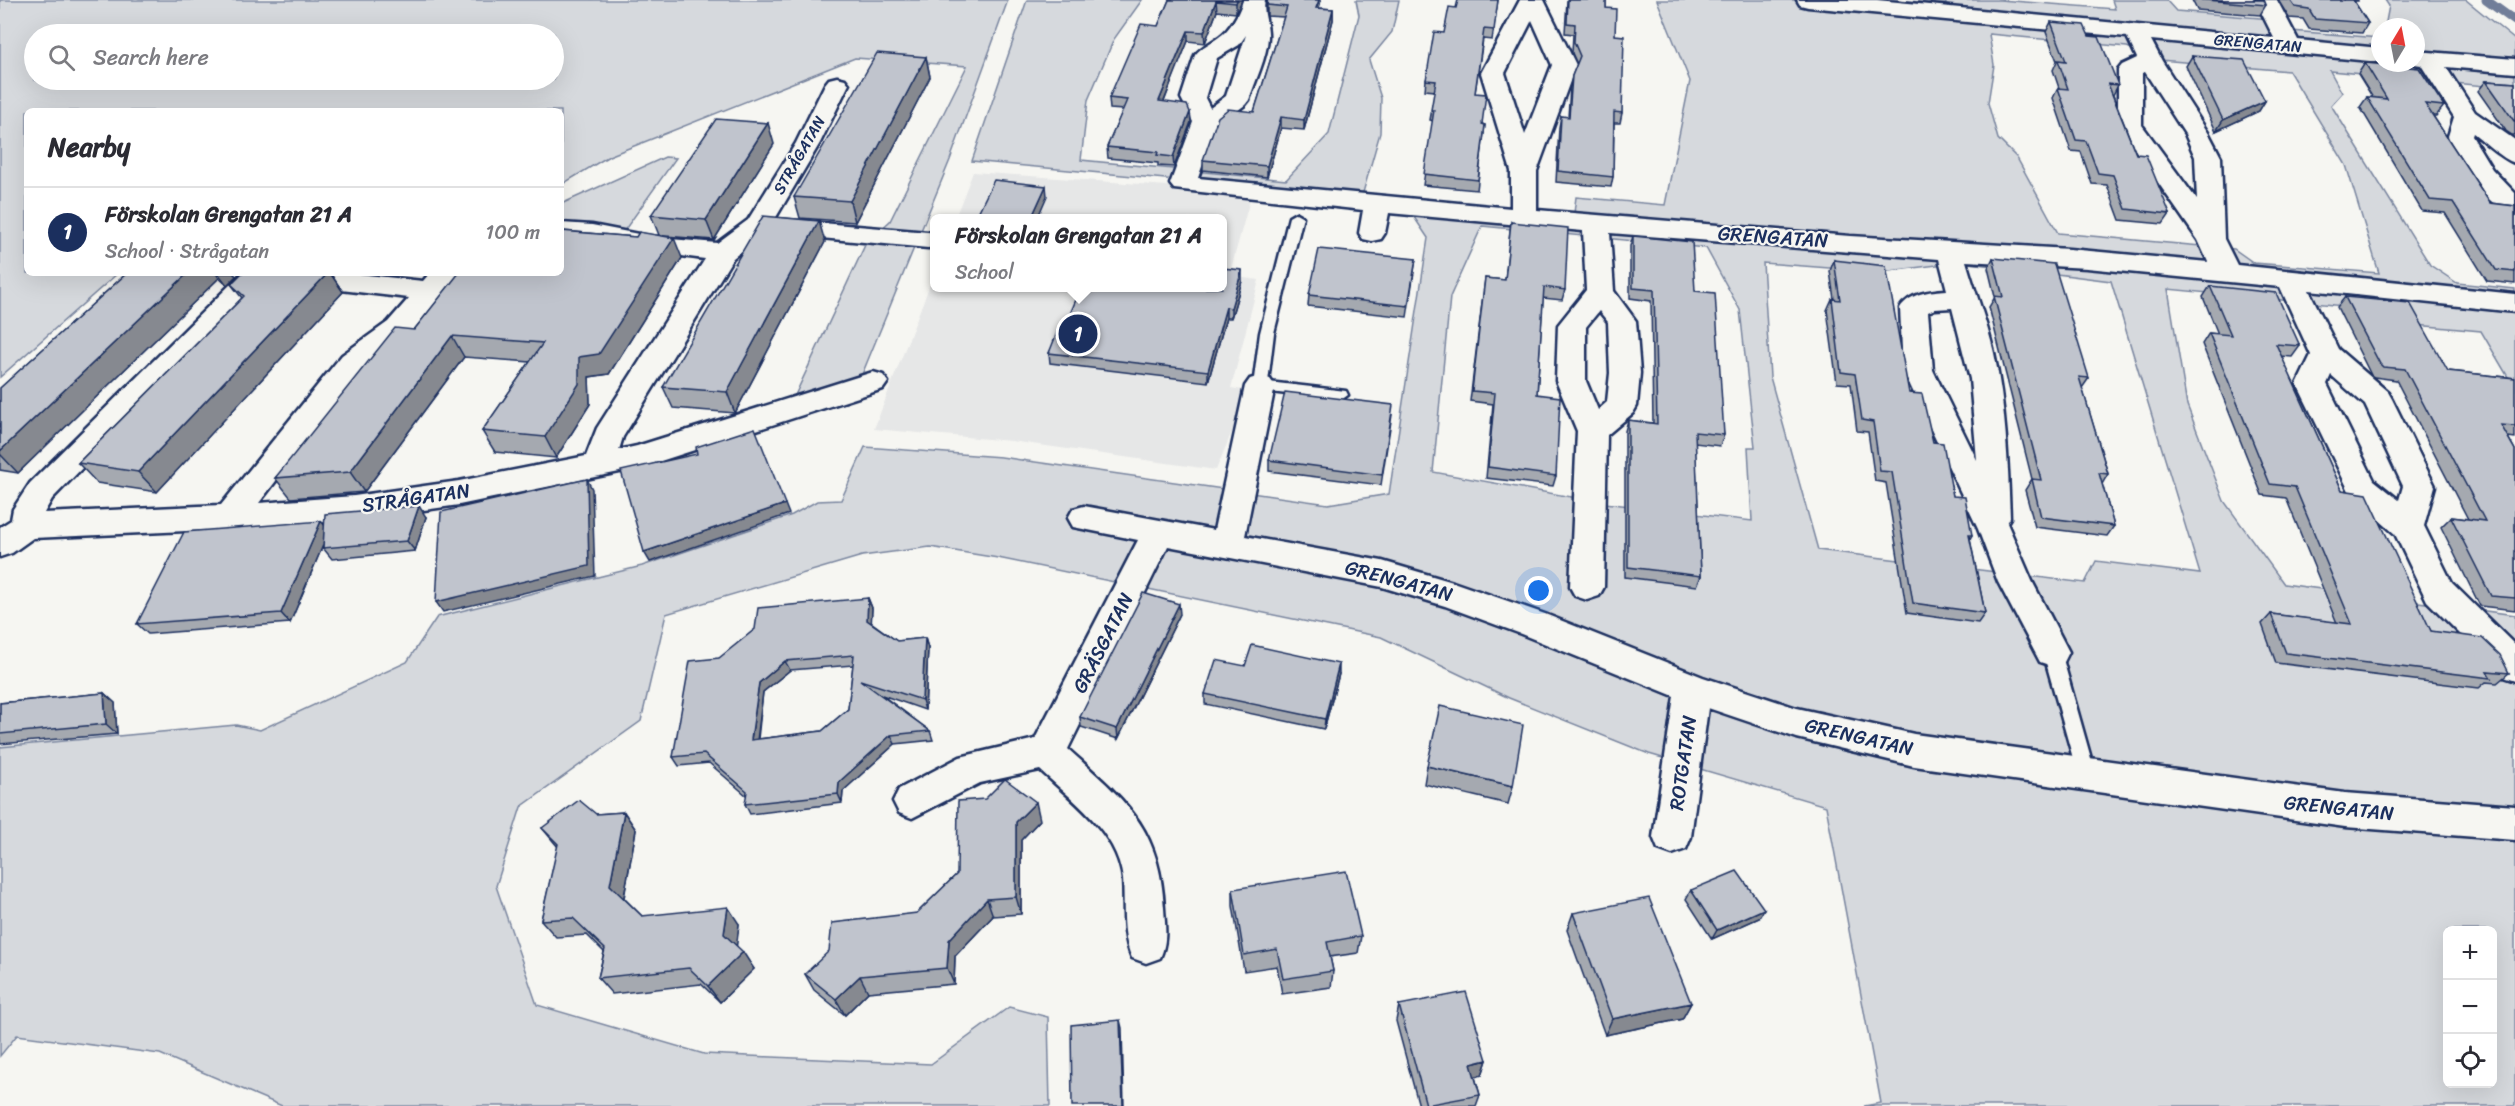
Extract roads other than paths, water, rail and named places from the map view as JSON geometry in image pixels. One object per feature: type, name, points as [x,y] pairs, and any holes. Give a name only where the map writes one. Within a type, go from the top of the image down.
[{"type":"street","points":[[1524,217],[1524,171],[1493,73],[1532,0]]},
{"type":"street","points":[[1524,171],[1564,65],[1532,0]]},
{"type":"street","name":"GRENGATAN","points":[[1808,0],[2371,53]]},
{"type":"street","points":[[1982,0],[1995,18]]},
{"type":"street","points":[[2266,0],[2290,46]]},
{"type":"street","points":[[1253,4],[1257,26],[1254,48],[1237,100],[1205,122],[1192,98],[1207,56],[1231,40],[1253,4]]},
{"type":"street","points":[[1516,28],[1530,26],[1548,30]]},
{"type":"street","points":[[2136,32],[2150,60],[2197,134],[2208,157],[2211,239]]},
{"type":"street","points":[[1231,40],[1254,48]]},
{"type":"street","points":[[2425,59],[2515,66]]},
{"type":"street","points":[[2150,60],[2130,70],[2130,125],[2211,239],[2226,272]]},
{"type":"street","points":[[2425,62],[2466,117],[2506,145],[2515,155]]},
{"type":"street","name":"STRÅGATAN","points":[[599,465],[608,436],[723,252],[758,225],[808,143],[837,84]]},
{"type":"street","points":[[2466,117],[2460,136],[2470,158],[2496,192],[2515,206]]},
{"type":"street","name":"GRENGATAN","points":[[1205,122],[1183,184],[1298,206],[1377,204],[1596,224],[2083,259],[2515,303]]},
{"type":"street","points":[[1372,233],[1377,204]]},
{"type":"street","points":[[1592,431],[1623,406],[1625,372],[1622,321],[1600,292],[1596,224]]},
{"type":"street","points":[[758,225],[928,240]]},
{"type":"street","points":[[564,231],[592,233],[659,246],[723,252]]},
{"type":"street","points":[[1950,251],[1980,353],[1991,422],[1994,529]]},
{"type":"street","points":[[0,544],[26,526],[29,509],[41,491],[255,276]]},
{"type":"street","points":[[324,276],[437,282]]},
{"type":"street","points":[[2291,281],[2326,355],[2377,399],[2419,486],[2408,526]]},
{"type":"street","points":[[230,518],[352,362],[398,329],[437,282]]},
{"type":"street","points":[[1587,587],[1592,431],[1571,381],[1572,325],[1600,292]]},
{"type":"street","points":[[1963,298],[1930,300],[1914,308],[1918,370],[1994,529],[2015,582],[2052,652]]},
{"type":"street","points":[[2326,355],[2312,384],[2362,488],[2408,526],[2439,592],[2515,667]]},
{"type":"street","name":"STRÅGATAN","points":[[26,526],[230,518],[354,507],[459,493],[639,457],[873,382]]},
{"type":"street","points":[[1227,544],[1242,484],[1260,386]]},
{"type":"street","name":"GRENGATAN","points":[[1084,518],[1382,574],[1533,624],[1693,688],[1797,723],[1914,750],[2087,776],[2345,810],[2515,823]]},
{"type":"street","name":"GRÄSGATAN","points":[[1047,753],[1158,533]]},
{"type":"street","name":"ROTGATAN","points":[[1672,837],[1693,688]]},
{"type":"street","points":[[912,801],[974,768],[1047,753],[1119,822],[1132,843],[1141,868],[1146,944]]},
{"type":"lane","points":[[1298,206],[1267,333],[1260,386],[1341,395]]},
{"type":"lane","points":[[2052,652],[2087,776]]},
{"type":"waterway","points":[[2486,0],[2515,21]]},
{"type":"place","name":"Förskolan Grengatan 21 A","points":[[1078,334]]}]
